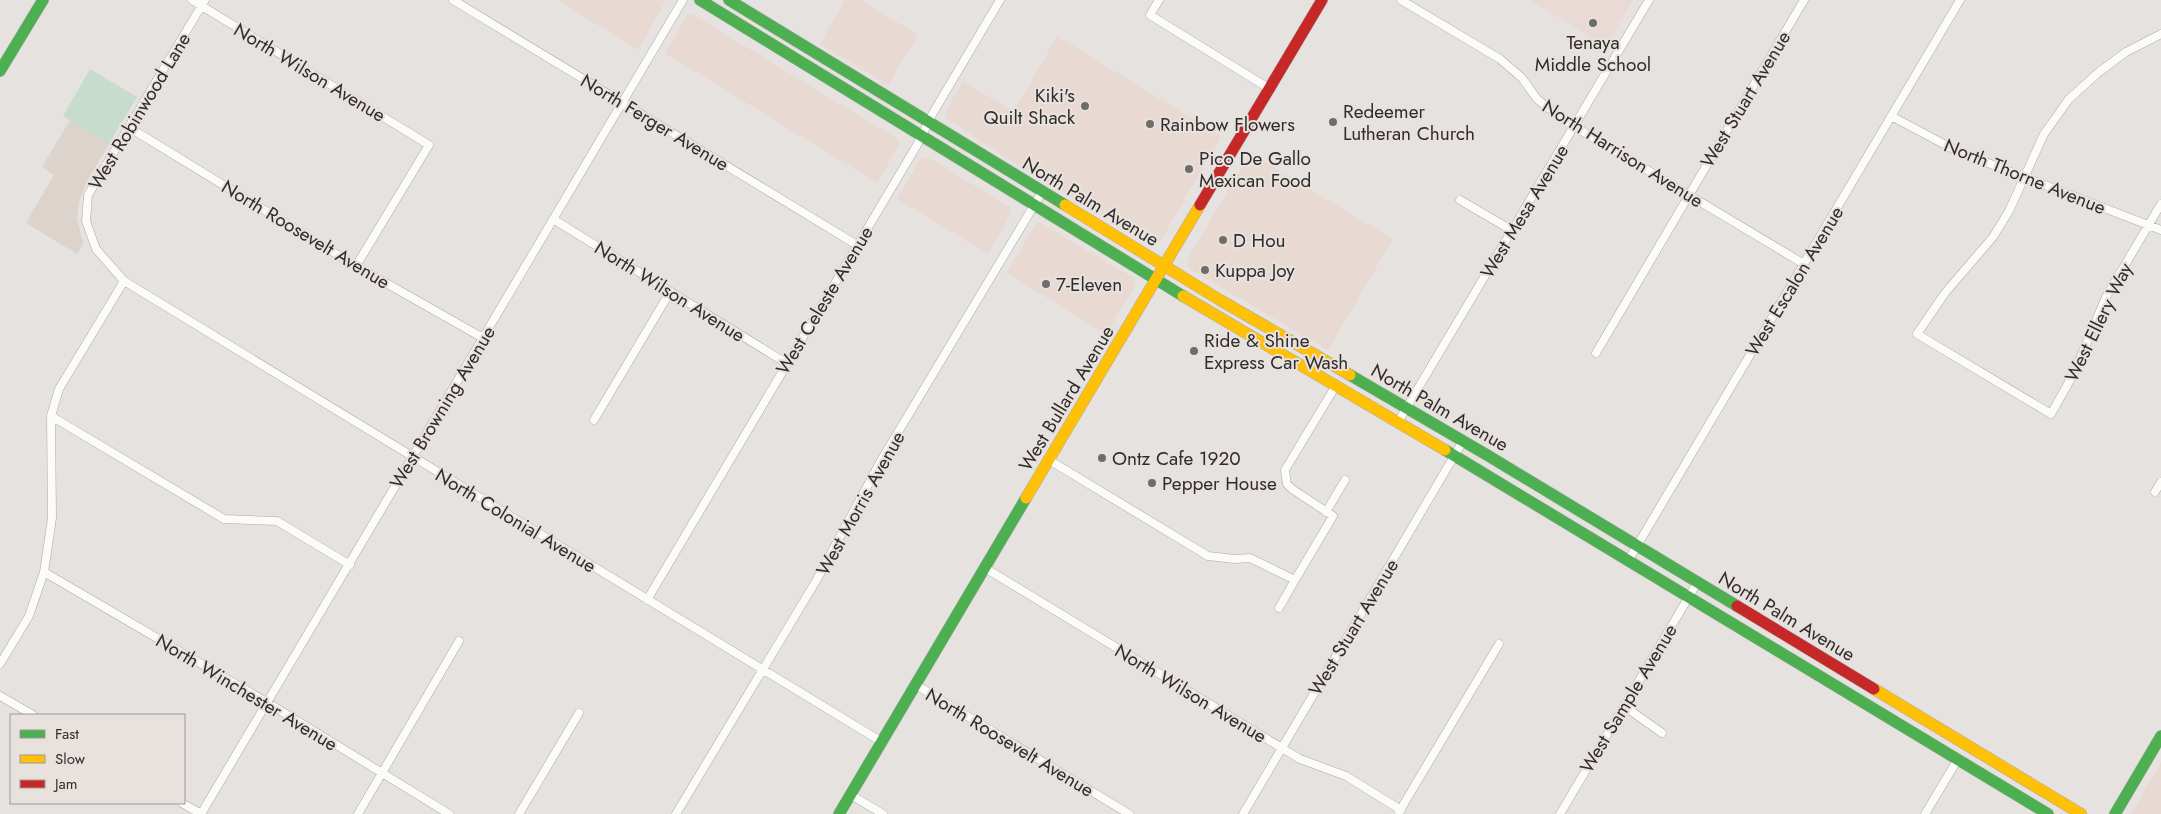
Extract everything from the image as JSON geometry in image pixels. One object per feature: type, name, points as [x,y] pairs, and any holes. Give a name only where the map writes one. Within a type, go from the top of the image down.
[{"type":"main road","points":[[0,72],[43,0]]},
{"type":"main road","name":"North Palm Avenue","points":[[700,0],[1156,281],[1455,456],[2048,814]]},
{"type":"main road","name":"North Palm Avenue","points":[[729,0],[1042,192],[1407,407],[2081,814]]},
{"type":"main road","name":"West Bullard Avenue","points":[[839,814],[1322,0]]},
{"type":"main road","points":[[1262,344],[1270,340],[1318,365],[1353,376]]},
{"type":"main road","points":[[2115,814],[2161,736]]},
{"type":"street","name":"North Wilson Avenue","points":[[192,0],[203,3],[429,144],[356,266]]},
{"type":"street","name":"North Ferger Avenue","points":[[453,0],[857,245]]},
{"type":"street","name":"West Browning Avenue","points":[[200,814],[350,565],[683,0]]},
{"type":"street","name":"West Celeste Avenue","points":[[647,600],[1000,0]]},
{"type":"street","points":[[1159,0],[1150,15],[1270,89]]},
{"type":"street","name":"North Harrison Avenue","points":[[1402,0],[1500,59],[1522,78],[1546,108],[1804,264]]},
{"type":"street","name":"West Mesa Avenue","points":[[1398,422],[1649,0]]},
{"type":"street","name":"West Stuart Avenue","points":[[1596,353],[1804,0]]},
{"type":"street","name":"West Escalon Avenue","points":[[1628,561],[1960,0]]},
{"type":"street","name":"West Robinwood Lane","points":[[124,281],[96,249],[86,221],[88,195],[130,128],[203,3]]},
{"type":"street","points":[[2025,176],[2044,134],[2069,99],[2099,72],[2126,52],[2161,34]]},
{"type":"street","name":"North Thorne Avenue","points":[[1891,116],[1957,151],[2161,230]]},
{"type":"street","name":"North Roosevelt Avenue","points":[[130,128],[356,266],[483,338]]},
{"type":"street","name":"West Ellery Way","points":[[2025,176],[2009,211],[1993,237],[1944,293],[1917,334],[2051,414],[2074,373],[2106,297],[2161,204]]},
{"type":"street","name":"West Morris Avenue","points":[[676,814],[764,670],[816,581],[882,460],[1042,192]]},
{"type":"street","points":[[1460,200],[1512,231]]},
{"type":"street","name":"North Wilson Avenue","points":[[553,219],[786,363]]},
{"type":"street","points":[[0,664],[29,616],[44,572],[52,518],[51,416],[58,389],[124,281]]},
{"type":"street","name":"North Colonial Avenue","points":[[124,281],[882,742]]},
{"type":"street","points":[[594,420],[670,292]]},
{"type":"street","points":[[1279,608],[1333,516],[1292,489],[1287,484],[1285,477],[1290,462],[1335,387]]},
{"type":"street","points":[[51,416],[224,519],[277,521],[350,565]]},
{"type":"street","name":"West Stuart Avenue","points":[[1243,814],[1463,441]]},
{"type":"street","points":[[1049,460],[1208,556],[1235,560],[1250,558],[1295,580]]},
{"type":"street","points":[[1326,512],[1345,480]]},
{"type":"street","points":[[2155,492],[2161,482]]},
{"type":"street","name":"North Wilson Avenue","points":[[985,568],[1282,748],[1311,764],[1346,776],[1399,812]]},
{"type":"street","name":"North Winchester Avenue","points":[[44,572],[268,703],[449,814]]},
{"type":"street","name":"West Sample Avenue","points":[[1560,814],[1697,583]]},
{"type":"street","points":[[358,814],[459,641]]},
{"type":"street","points":[[1399,812],[1500,644]]},
{"type":"street","name":"North Roosevelt Avenue","points":[[916,685],[1129,814]]},
{"type":"street","points":[[0,696],[31,714]]},
{"type":"street","points":[[1624,706],[1662,733]]},
{"type":"street","points":[[519,814],[579,713]]},
{"type":"street","points":[[1925,814],[1958,759]]},
{"type":"street","points":[[851,795],[883,814]]},
{"type":"street","points":[[184,804],[200,814]]},
{"type":"shaded area","points":[[557,0],[666,0],[638,50]]},
{"type":"shaded area","points":[[845,0],[861,0],[918,35],[888,85],[820,44]]},
{"type":"shaded area","name":"Tenaya Middle School","points":[[1530,0],[1633,0],[1606,46]]},
{"type":"shaded area","points":[[692,14],[896,138],[899,142],[898,147],[877,183],[665,53],[687,16]]},
{"type":"shaded area","points":[[1057,36],[1221,136],[1161,240],[1150,244],[992,149],[946,118],[945,112],[963,81],[1014,112]]},
{"type":"shaded area","points":[[70,120],[109,144],[86,183],[80,198],[77,218],[83,244],[77,254],[26,223],[54,175],[42,167]]},
{"type":"shaded area","points":[[1250,153],[1393,239],[1328,350],[1191,270],[1187,265],[1188,258]]},
{"type":"shaded area","points":[[927,157],[1010,207],[1011,214],[988,254],[897,199],[920,159]]},
{"type":"shaded area","points":[[1037,223],[1041,223],[1134,278],[1135,286],[1106,334],[1006,273]]},
{"type":"shaded area","points":[[2161,762],[2161,814],[2131,814]]},
{"type":"green space","points":[[90,69],[137,97],[109,144],[63,116]]},
{"type":"traffic: fast","points":[[0,71],[43,0]]},
{"type":"traffic: fast","points":[[700,0],[1183,296]]},
{"type":"traffic: fast","points":[[729,0],[1065,205]]},
{"type":"traffic: fast","points":[[1350,375],[1487,455],[1737,606]]},
{"type":"traffic: fast","points":[[1445,450],[2048,814]]},
{"type":"traffic: fast","points":[[839,814],[1026,498]]},
{"type":"traffic: fast","points":[[2115,814],[2161,736]]},
{"type":"traffic: slow","points":[[1065,205],[1220,300],[1350,375]]},
{"type":"traffic: slow","points":[[1026,498],[1200,205]]},
{"type":"traffic: slow","points":[[1183,296],[1445,450]]},
{"type":"traffic: slow","points":[[1874,689],[2081,814]]},
{"type":"traffic: jam","points":[[1200,205],[1322,0]]},
{"type":"traffic: jam","points":[[1737,606],[1874,689]]},
{"type":"place","name":"Tenaya Middle School","points":[[1593,23]]},
{"type":"place","name":"Kiki's Quilt Shack","points":[[1085,106]]},
{"type":"place","name":"Redeemer Lutheran Church","points":[[1333,122]]},
{"type":"place","name":"Rainbow Flowers","points":[[1150,124]]},
{"type":"place","name":"Pico De Gallo Mexican Food","points":[[1189,169]]},
{"type":"place","name":"D Hou","points":[[1223,240]]},
{"type":"place","name":"Kuppa Joy","points":[[1205,270]]},
{"type":"place","name":"7-Eleven","points":[[1046,284]]},
{"type":"place","name":"Ride & Shine Express Car Wash","points":[[1194,351]]},
{"type":"place","name":"Ontz Cafe 1920","points":[[1102,458]]},
{"type":"place","name":"Pepper House","points":[[1152,483]]}]
